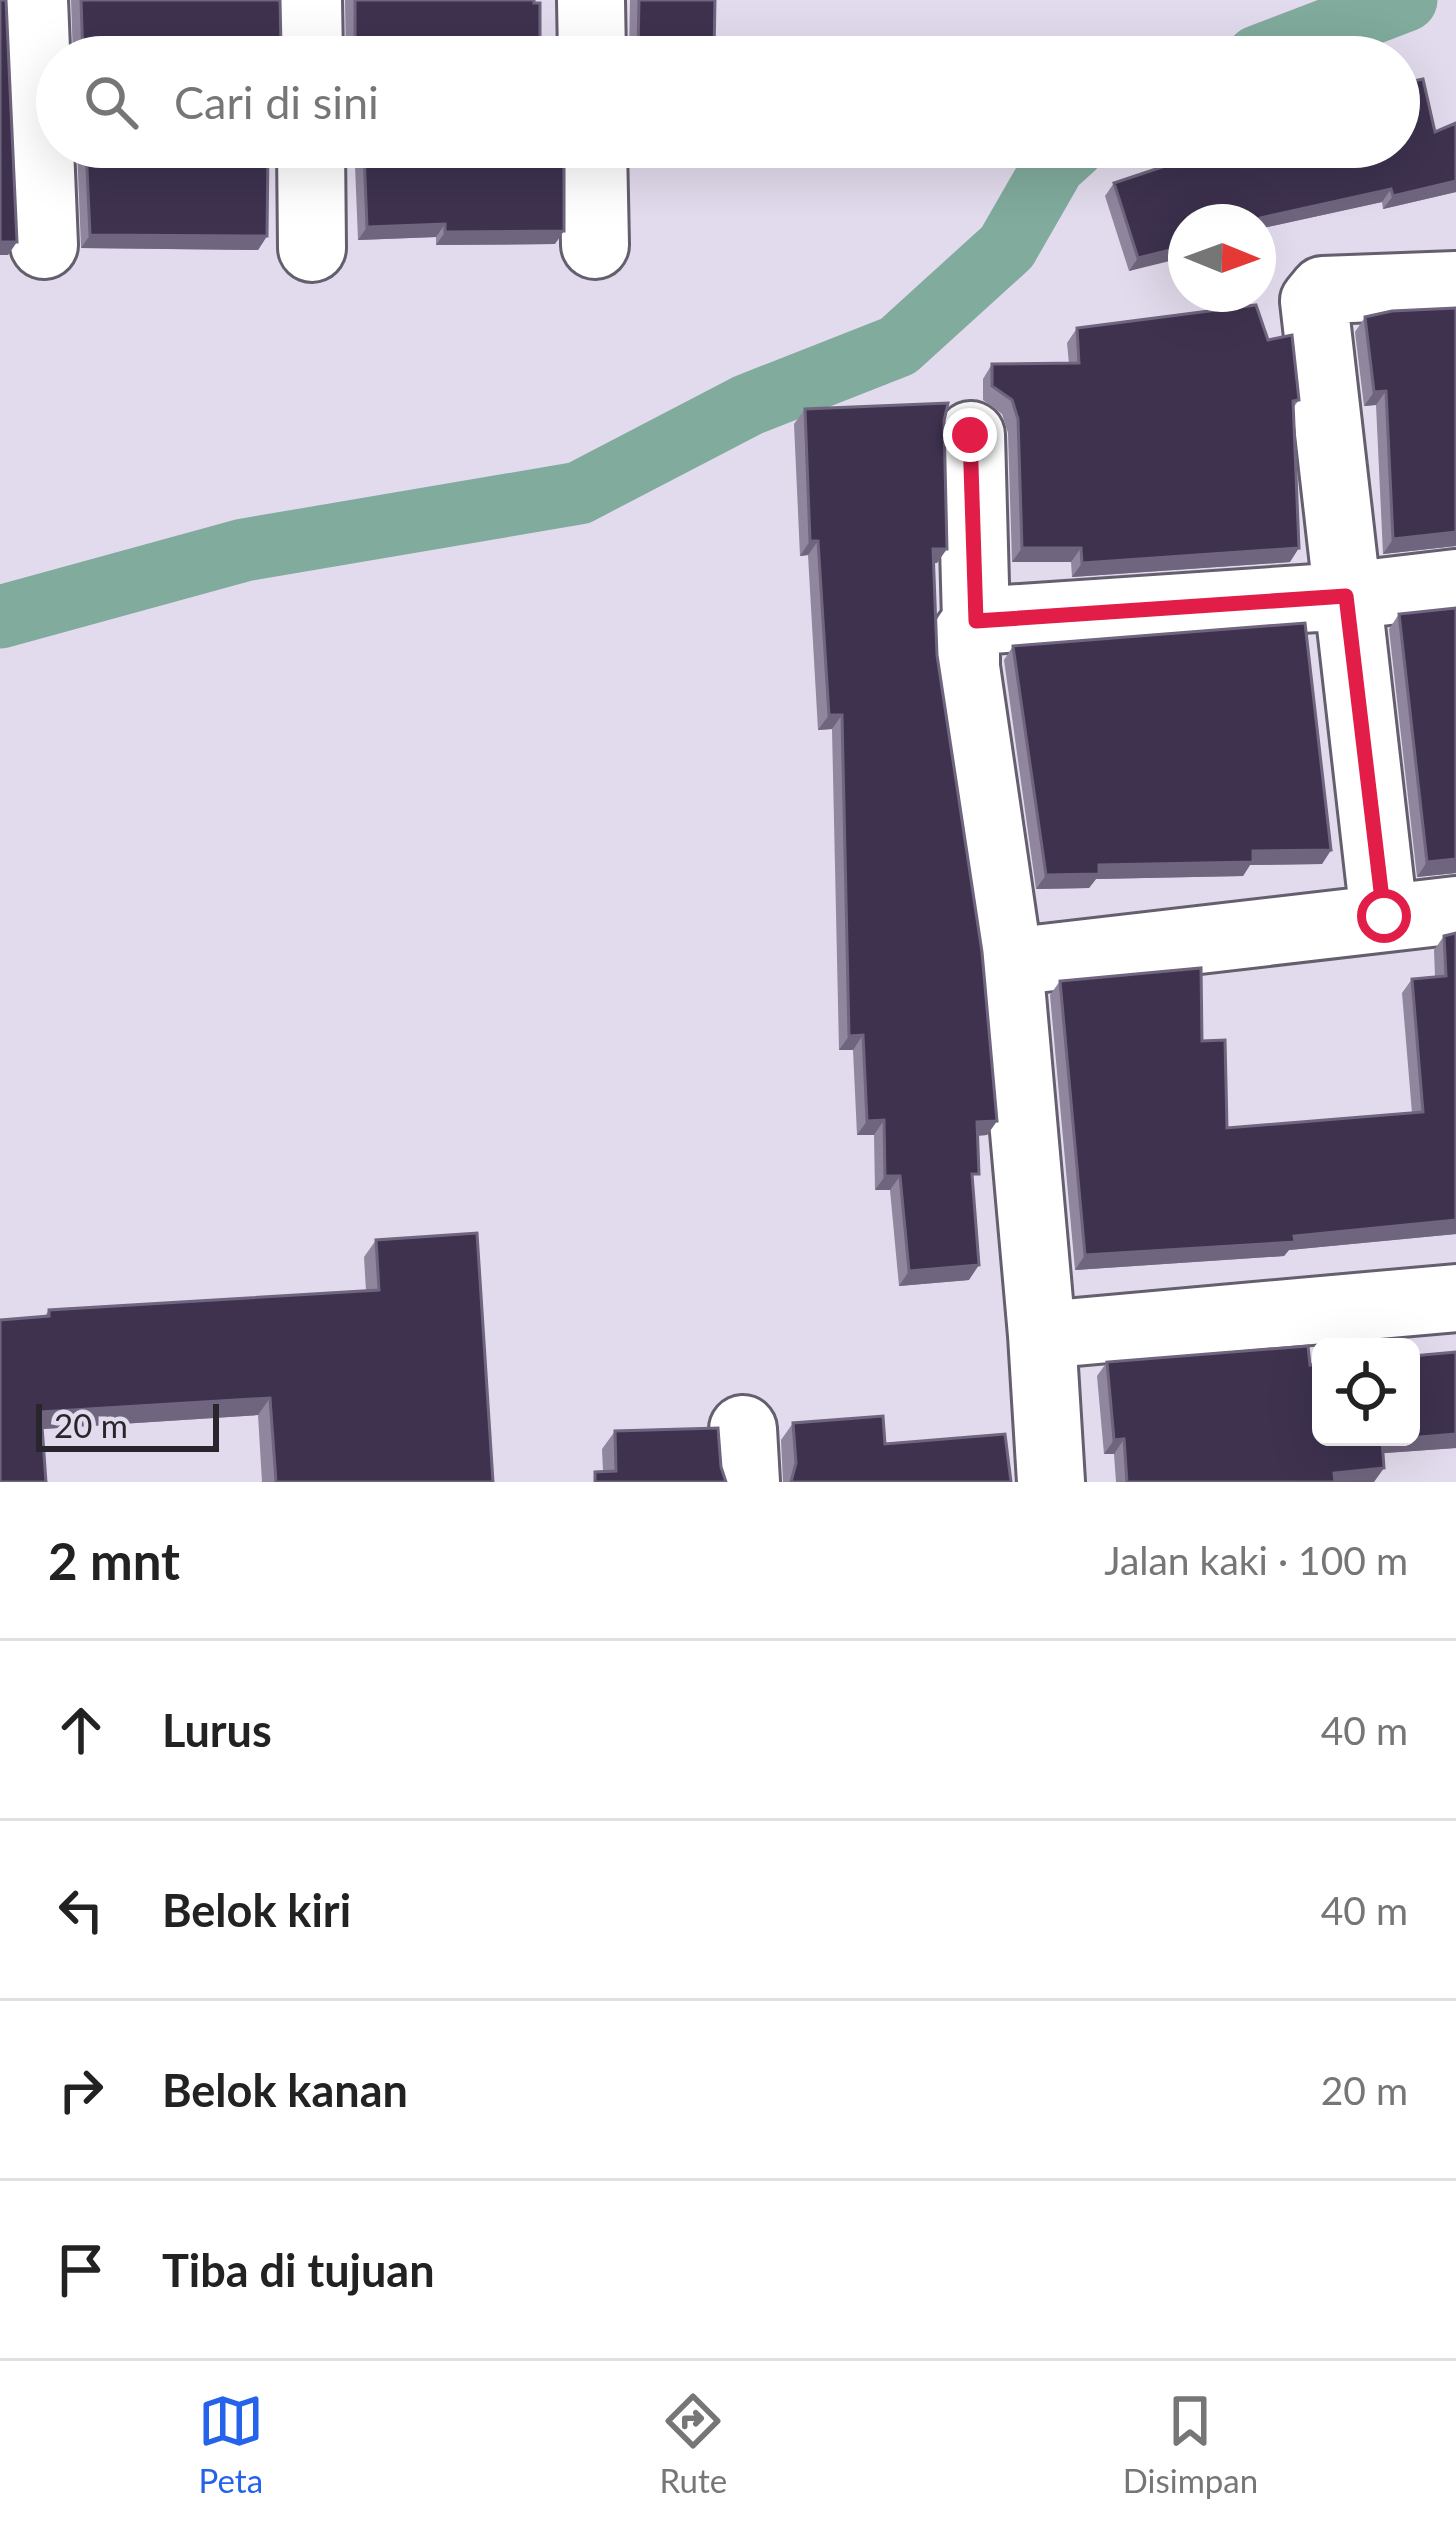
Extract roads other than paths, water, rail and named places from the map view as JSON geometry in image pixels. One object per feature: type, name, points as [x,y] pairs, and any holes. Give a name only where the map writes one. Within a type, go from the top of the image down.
[{"type":"street","points":[[34,0],[36,49]]},
{"type":"street","points":[[308,0],[309,36]]},
{"type":"street","points":[[591,0],[592,36]]},
{"type":"street","points":[[41,168],[44,245]]},
{"type":"street","points":[[310,168],[312,248]]},
{"type":"street","points":[[593,168],[595,245]]},
{"type":"street","points":[[1384,916],[1314,301],[1324,290],[1456,285]]},
{"type":"street","points":[[970,435],[976,621],[966,635],[967,667],[1009,962],[1051,1482]]},
{"type":"street","points":[[976,621],[1346,596],[1456,583]]},
{"type":"street","points":[[1009,962],[1456,910]]},
{"type":"street","points":[[1042,1335],[1456,1298]]},
{"type":"waterway","points":[[1312,36],[1406,0]]},
{"type":"waterway","points":[[0,617],[244,550],[579,493],[748,405],[898,346],[1007,247],[1052,168]]}]
